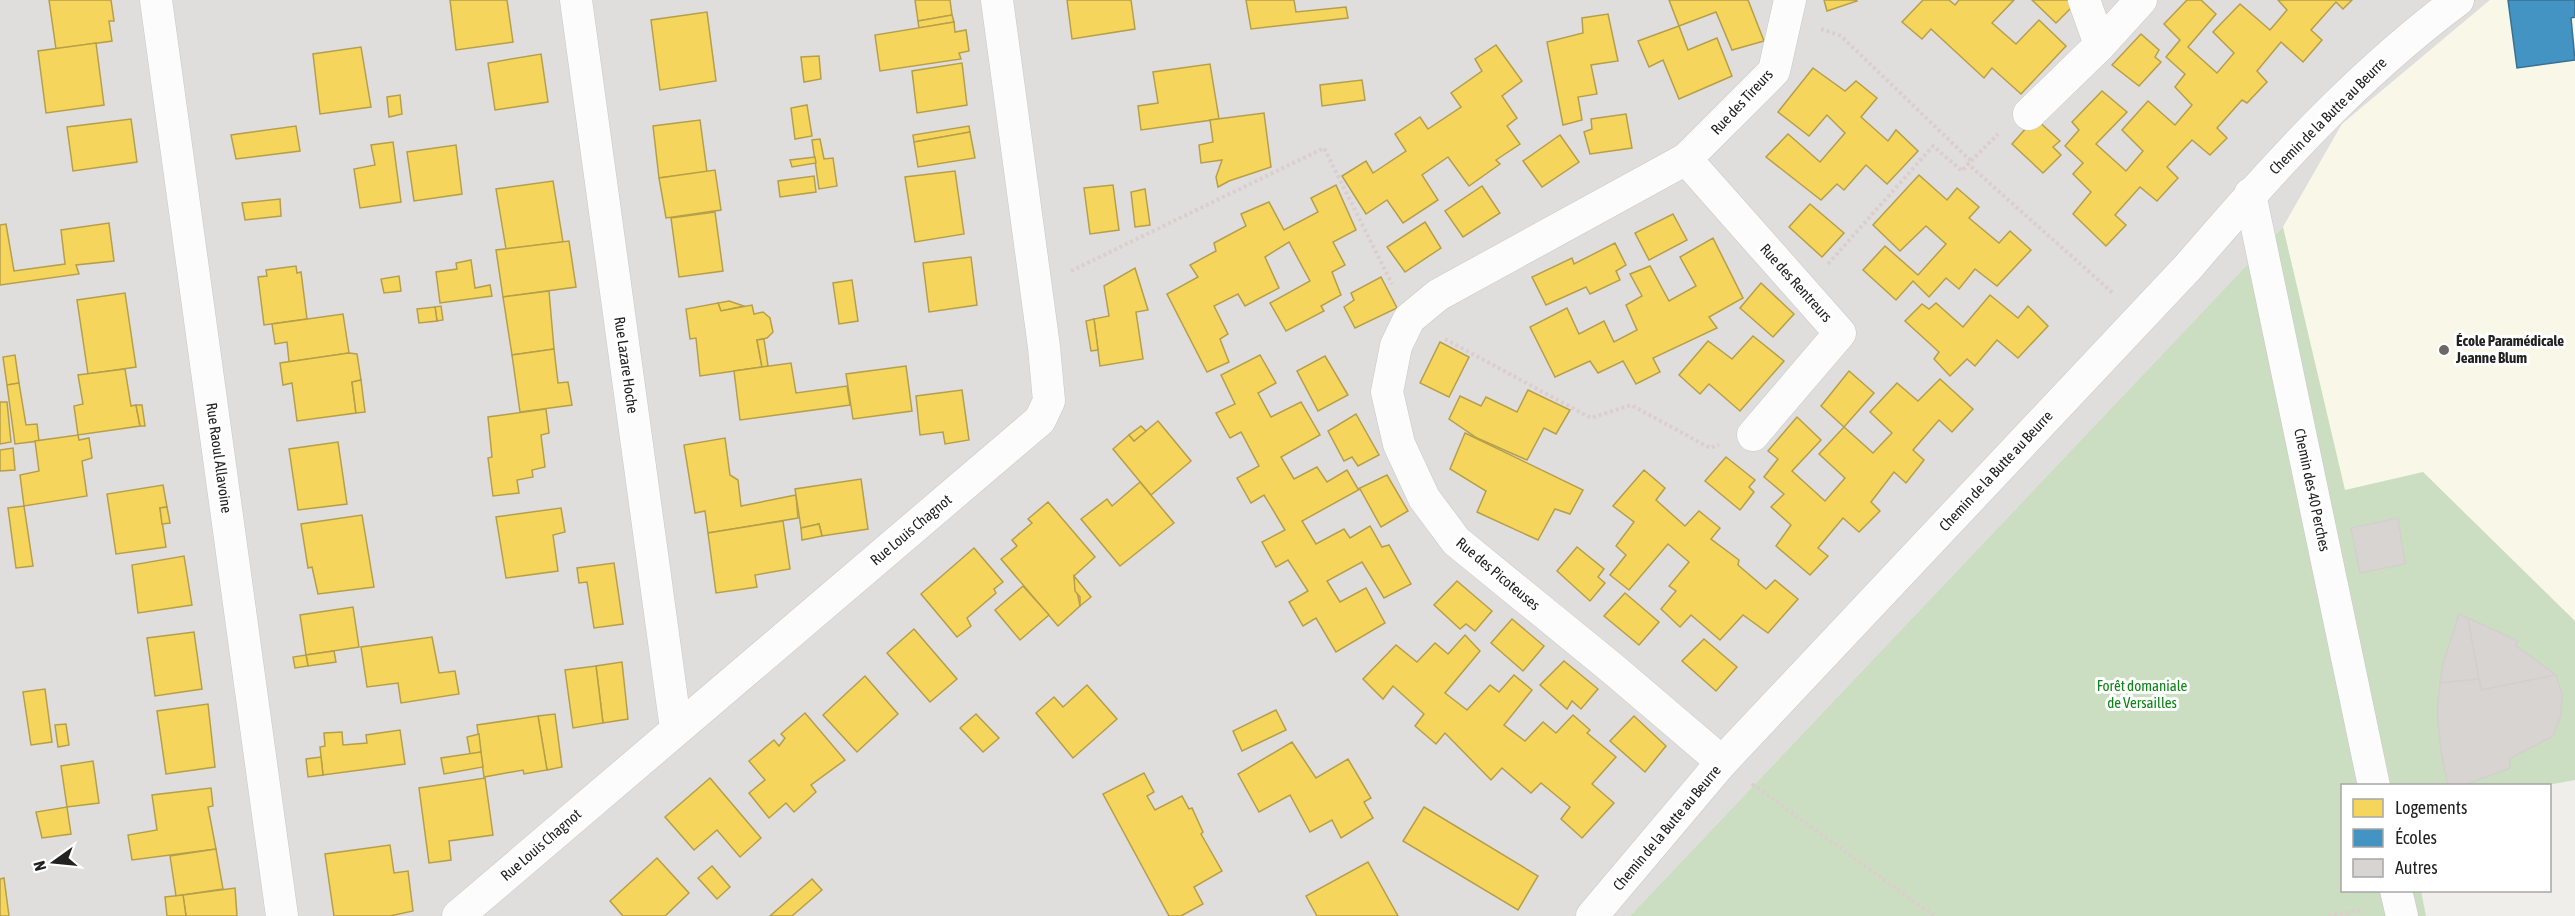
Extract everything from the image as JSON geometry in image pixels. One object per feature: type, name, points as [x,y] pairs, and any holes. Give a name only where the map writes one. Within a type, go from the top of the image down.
[{"type":"street","name":"Rue Raoul Allavoine","points":[[156,0],[282,916]]},
{"type":"street","name":"Rue Lazare Hoche","points":[[576,0],[676,729]]},
{"type":"street","name":"Rue Louis Chagnot","points":[[458,916],[1040,420],[1049,401],[996,0]]},
{"type":"street","points":[[2084,0],[2100,45]]},
{"type":"street","points":[[2029,114],[2100,45],[2141,0]]},
{"type":"street","name":"Chemin de la Butte au Beurre","points":[[2410,35],[2425,0]]},
{"type":"street","name":"Chemin de la Butte au Beurre","points":[[1592,916],[1722,762],[2140,317],[2250,194],[2370,70],[2410,35],[2458,0]]},
{"type":"street","name":"Rue des Tireurs","points":[[1686,159],[1774,71],[1787,15]]},
{"type":"street","name":"Rue des Rentreurs","points":[[1686,159],[1840,333],[1753,435]]},
{"type":"street","name":"Rue des Picoteuses","points":[[1686,159],[1438,295],[1409,319],[1396,346],[1387,392],[1399,444],[1424,498],[1456,541],[1613,669],[1722,762]]},
{"type":"street","name":"Chemin des 40 Perches","points":[[2250,194],[2374,784]]},
{"type":"street","points":[[2396,892],[2402,916]]},
{"type":"path","points":[[1787,15],[1841,36],[1971,161],[1962,171],[1933,146],[1803,291]]},
{"type":"path","points":[[1036,289],[1324,148],[1409,319],[1591,418],[1631,405],[1710,448],[1753,435]]},
{"type":"path","points":[[1968,164],[2140,317]]},
{"type":"path","points":[[1722,762],[1934,916]]},
{"type":"shaded area","points":[[0,0],[2490,0],[2342,124],[2283,227],[1630,916],[0,916]]},
{"type":"shaded area","name":"École Paramédicale Jeanne Blum","points":[[2490,0],[2575,0],[2575,621],[2423,472],[2345,491],[2283,227],[2342,124]]},
{"type":"green space","name":"Forêt domaniale de Versailles","points":[[2283,227],[2345,490],[2423,472],[2575,621],[2575,780],[2551,784],[2341,784],[2341,892],[2421,892],[2426,916],[1630,916]]},
{"type":"building: Logements","points":[[49,0],[111,0],[114,21],[109,21],[112,41],[56,49]]},
{"type":"building: Logements","points":[[450,0],[507,0],[513,42],[456,50]]},
{"type":"building: Logements","points":[[915,0],[950,0],[952,15],[918,21]]},
{"type":"building: Logements","points":[[1067,0],[1131,0],[1135,29],[1072,39]]},
{"type":"building: Logements","points":[[1246,0],[1294,0],[1296,12],[1346,7],[1348,18],[1251,29]]},
{"type":"building: Logements","points":[[1669,0],[1748,0],[1764,41],[1732,50],[1716,12],[1679,26]]},
{"type":"building: Logements","points":[[1824,0],[1856,0],[1857,1],[1827,11]]},
{"type":"building: Logements","points":[[1923,0],[1949,0],[1955,5],[1959,0],[2014,0],[1992,23],[2016,44],[2039,20],[2066,46],[2021,94],[1992,68],[1984,78],[1931,29],[1922,39],[1902,22]]},
{"type":"building: Logements","points":[[2032,0],[2075,0],[2077,2],[2056,23]]},
{"type":"building: Logements","points":[[2187,0],[2201,0],[2216,14],[2188,47],[2217,73],[2234,53],[2213,32],[2240,4],[2270,30],[2287,10],[2278,0],[2352,0],[2343,9],[2336,2],[2311,30],[2322,40],[2303,62],[2281,42],[2257,71],[2267,82],[2247,103],[2242,100],[2217,128],[2227,138],[2210,155],[2192,140],[2167,167],[2178,178],[2157,201],[2140,187],[2115,215],[2126,225],[2106,246],[2073,214],[2091,192],[2073,174],[2083,163],[2065,146],[2079,130],[2072,122],[2102,91],[2127,112],[2096,144],[2126,171],[2143,151],[2122,130],[2148,101],[2175,125],[2192,105],[2175,87],[2185,74],[2166,57],[2180,40],[2164,24]]},
{"type":"building: Logements","points":[[707,12],[716,81],[660,90],[651,20]]},
{"type":"building: Logements","points":[[1608,14],[1618,61],[1591,65],[1597,94],[1578,97],[1582,120],[1563,125],[1547,42],[1583,33],[1582,18]]},
{"type":"building: Logements","points":[[952,15],[954,22],[919,28],[918,21]]},
{"type":"building: Logements","points":[[954,22],[955,32],[966,30],[969,51],[959,53],[961,59],[880,71],[875,35]]},
{"type":"building: Logements","points":[[1679,26],[1688,50],[1717,38],[1732,76],[1679,99],[1663,60],[1649,67],[1638,41]]},
{"type":"building: Logements","points":[[2141,34],[2159,50],[2155,57],[2161,62],[2139,86],[2112,65]]},
{"type":"building: Logements","points":[[96,43],[104,105],[46,113],[38,51]]},
{"type":"building: Logements","points":[[1496,45],[1522,81],[1502,96],[1517,118],[1507,126],[1520,144],[1496,160],[1500,164],[1469,186],[1448,157],[1422,175],[1438,200],[1403,223],[1387,200],[1366,214],[1342,176],[1366,161],[1373,173],[1406,151],[1395,134],[1420,117],[1428,129],[1461,107],[1451,93],[1482,71],[1475,59]]},
{"type":"building: Logements","points":[[361,47],[371,107],[320,114],[313,54]]},
{"type":"building: Logements","points":[[541,54],[548,102],[495,110],[488,63]]},
{"type":"building: Logements","points":[[819,56],[821,79],[804,82],[801,57]]},
{"type":"building: Logements","points":[[962,63],[967,105],[917,113],[912,71]]},
{"type":"building: Logements","points":[[1210,64],[1219,119],[1141,130],[1138,106],[1158,103],[1153,72]]},
{"type":"building: Logements","points":[[1813,68],[1845,91],[1856,81],[1877,98],[1861,117],[1888,141],[1896,130],[1918,151],[1887,184],[1866,165],[1844,190],[1837,184],[1821,200],[1766,157],[1788,134],[1820,162],[1845,133],[1827,115],[1809,136],[1778,112]]},
{"type":"building: Logements","points":[[1362,80],[1365,100],[1322,106],[1320,85]]},
{"type":"building: Logements","points":[[400,95],[402,114],[389,117],[387,97]]},
{"type":"building: Logements","points":[[807,105],[812,136],[795,139],[791,108]]},
{"type":"building: Logements","points":[[1264,113],[1271,167],[1218,187],[1216,177],[1222,160],[1201,163],[1199,145],[1213,142],[1210,120]]},
{"type":"building: Logements","points":[[1626,114],[1632,148],[1590,154],[1584,132],[1592,129],[1591,119]]},
{"type":"building: Logements","points":[[2035,118],[2060,141],[2053,147],[2061,155],[2043,173],[2012,144]]},
{"type":"building: Logements","points":[[131,119],[137,162],[73,171],[67,127]]},
{"type":"building: Logements","points":[[700,120],[707,172],[659,178],[653,126]]},
{"type":"building: Logements","points":[[296,126],[300,151],[236,159],[231,135]]},
{"type":"building: Logements","points":[[969,126],[970,132],[914,142],[913,135]]},
{"type":"building: Logements","points":[[970,132],[975,158],[918,167],[914,142]]},
{"type":"building: Logements","points":[[1560,135],[1579,162],[1542,187],[1523,161]]},
{"type":"building: Logements","points":[[820,139],[824,159],[833,158],[837,186],[819,189],[812,140]]},
{"type":"building: Logements","points":[[393,142],[401,202],[360,208],[354,169],[375,165],[371,145]]},
{"type":"building: Logements","points":[[456,145],[462,194],[414,201],[407,152]]},
{"type":"building: Logements","points":[[815,157],[816,163],[792,167],[790,160]]},
{"type":"building: Logements","points":[[715,170],[721,210],[666,218],[659,178]]},
{"type":"building: Logements","points":[[955,171],[964,234],[915,242],[905,177]]},
{"type":"building: Logements","points":[[1919,175],[1947,200],[1957,188],[1979,207],[1969,218],[1999,243],[2010,231],[2031,250],[1997,286],[1975,269],[1959,289],[1946,278],[1929,297],[1913,281],[1896,300],[1863,270],[1885,246],[1918,275],[1946,244],[1926,226],[1900,251],[1873,225]]},
{"type":"building: Logements","points":[[814,176],[816,192],[780,197],[778,181]]},
{"type":"building: Logements","points":[[553,181],[563,242],[506,249],[496,189]]},
{"type":"building: Logements","points":[[1113,185],[1119,230],[1090,234],[1084,188]]},
{"type":"building: Logements","points":[[1336,185],[1356,230],[1333,242],[1345,265],[1332,272],[1341,295],[1321,306],[1324,311],[1286,331],[1270,303],[1310,281],[1289,242],[1265,257],[1279,288],[1245,306],[1238,294],[1214,306],[1228,334],[1220,339],[1229,362],[1207,372],[1167,294],[1198,277],[1190,265],[1216,251],[1214,243],[1246,226],[1241,214],[1269,202],[1284,230],[1318,212],[1311,198]]},
{"type":"building: Logements","points":[[1482,186],[1500,213],[1463,237],[1445,211]]},
{"type":"building: Logements","points":[[1145,189],[1150,225],[1135,227],[1131,192]]},
{"type":"building: Logements","points":[[280,199],[281,216],[245,220],[242,203]]},
{"type":"building: Logements","points":[[1810,204],[1844,233],[1822,257],[1789,227]]},
{"type":"building: Logements","points":[[715,212],[723,271],[679,277],[671,218]]},
{"type":"building: Logements","points":[[1673,214],[1687,240],[1649,260],[1635,233]]},
{"type":"building: Logements","points":[[1425,222],[1441,248],[1405,272],[1387,247]]},
{"type":"building: Logements","points":[[109,223],[114,261],[76,265],[79,274],[0,285],[0,225],[6,224],[14,271],[65,264],[61,230]]},
{"type":"building: Logements","points":[[1713,238],[1743,298],[1709,317],[1717,328],[1653,358],[1660,372],[1636,384],[1623,361],[1598,373],[1590,361],[1555,377],[1530,327],[1567,308],[1579,334],[1604,321],[1614,342],[1637,330],[1626,305],[1642,296],[1630,274],[1650,266],[1669,301],[1696,286],[1680,257]]},
{"type":"building: Logements","points":[[569,241],[576,287],[503,297],[496,250]]},
{"type":"building: Logements","points":[[1615,243],[1626,265],[1616,271],[1620,280],[1590,294],[1586,287],[1546,305],[1532,277],[1572,258],[1574,264]]},
{"type":"building: Logements","points":[[971,257],[977,305],[929,312],[923,263]]},
{"type":"building: Logements","points":[[471,260],[475,288],[490,285],[492,296],[440,303],[436,272],[457,269],[456,263]]},
{"type":"building: Logements","points":[[296,266],[297,273],[301,272],[307,319],[264,325],[258,277],[267,276],[266,270]]},
{"type":"building: Logements","points":[[1135,268],[1148,310],[1136,312],[1143,359],[1100,366],[1094,319],[1109,316],[1104,286]]},
{"type":"building: Logements","points":[[399,276],[401,291],[384,293],[381,279]]},
{"type":"building: Logements","points":[[1381,277],[1397,308],[1355,328],[1344,307],[1354,300],[1351,293]]},
{"type":"building: Logements","points":[[852,280],[858,321],[839,324],[833,283]]},
{"type":"building: Logements","points":[[1761,283],[1794,314],[1773,337],[1740,308]]},
{"type":"building: Logements","points":[[549,291],[554,349],[512,355],[503,297]]},
{"type":"building: Logements","points":[[125,293],[136,367],[88,374],[77,300]]},
{"type":"building: Logements","points":[[1990,295],[2018,318],[2028,306],[2048,326],[2018,358],[1997,340],[1975,366],[1967,359],[1950,376],[1934,359],[1939,352],[1905,321],[1922,304],[1929,309],[1936,303],[1963,327]]},
{"type":"building: Logements","points":[[729,301],[744,306],[721,311],[718,303]]},
{"type":"building: Logements","points":[[718,303],[721,311],[752,305],[754,314],[763,312],[770,318],[773,332],[767,338],[757,340],[762,367],[700,376],[696,338],[690,339],[686,309]]},
{"type":"building: Logements","points":[[441,306],[443,320],[437,321],[435,307]]},
{"type":"building: Logements","points":[[435,307],[437,321],[419,323],[417,309]]},
{"type":"building: Logements","points":[[343,314],[349,353],[289,362],[287,342],[275,344],[272,324]]},
{"type":"building: Logements","points":[[1094,319],[1098,350],[1091,351],[1086,321]]},
{"type":"building: Logements","points":[[1753,336],[1784,361],[1740,411],[1709,384],[1700,394],[1679,375],[1708,341],[1732,359]]},
{"type":"building: Logements","points":[[764,339],[768,366],[762,367],[757,340]]},
{"type":"building: Logements","points":[[1440,342],[1469,357],[1449,397],[1420,383]]},
{"type":"building: Logements","points":[[554,349],[558,383],[568,382],[572,405],[520,412],[512,355]]},
{"type":"building: Logements","points":[[349,353],[357,354],[361,380],[352,382],[356,413],[297,421],[292,383],[283,385],[280,363]]},
{"type":"building: Logements","points":[[15,355],[19,383],[7,385],[3,357]]},
{"type":"building: Logements","points":[[1260,355],[1276,383],[1258,393],[1271,417],[1301,402],[1320,435],[1281,457],[1294,479],[1317,467],[1327,482],[1347,470],[1358,489],[1387,475],[1408,511],[1381,527],[1360,489],[1302,521],[1316,544],[1344,529],[1350,538],[1370,526],[1382,547],[1389,545],[1411,584],[1384,598],[1362,562],[1327,581],[1340,602],[1366,588],[1385,623],[1336,652],[1316,618],[1303,626],[1289,602],[1308,591],[1288,560],[1276,567],[1262,542],[1285,530],[1264,495],[1251,503],[1237,478],[1259,466],[1241,432],[1230,438],[1216,413],[1235,404],[1221,375]]},
{"type":"building: Logements","points":[[1325,356],[1348,395],[1318,411],[1297,371]]},
{"type":"building: Logements","points":[[791,363],[796,393],[847,386],[850,405],[740,420],[734,371]]},
{"type":"building: Logements","points":[[906,366],[912,411],[853,419],[846,374]]},
{"type":"building: Logements","points":[[125,369],[131,406],[136,405],[140,426],[78,435],[74,406],[83,404],[78,375]]},
{"type":"building: Logements","points":[[1849,371],[1874,393],[1844,427],[1821,406]]},
{"type":"building: Logements","points":[[1940,379],[1973,409],[1952,432],[1939,420],[1913,450],[1924,460],[1906,483],[1894,472],[1871,502],[1880,511],[1859,532],[1843,518],[1818,548],[1828,556],[1810,575],[1776,546],[1791,525],[1771,507],[1784,494],[1764,477],[1778,459],[1768,451],[1797,417],[1821,440],[1792,471],[1825,501],[1845,478],[1819,454],[1844,427],[1873,453],[1892,433],[1870,412],[1897,383],[1918,401]]},
{"type":"building: Logements","points":[[361,380],[365,412],[356,413],[352,382]]},
{"type":"building: Logements","points":[[19,383],[26,425],[37,424],[39,441],[15,444],[7,385]]},
{"type":"building: Logements","points":[[962,390],[969,440],[945,444],[943,432],[920,435],[916,396]]},
{"type":"building: Logements","points":[[1528,390],[1570,410],[1556,434],[1544,428],[1527,460],[1477,438],[1449,419],[1460,396],[1481,406],[1486,397],[1517,412]]},
{"type":"building: Logements","points":[[0,402],[7,402],[11,442],[0,444]]},
{"type":"building: Logements","points":[[136,405],[142,405],[145,426],[140,426]]},
{"type":"building: Logements","points":[[546,409],[549,433],[541,435],[545,467],[532,470],[533,477],[517,480],[519,493],[493,496],[488,458],[492,457],[488,417]]},
{"type":"building: Logements","points":[[1356,414],[1379,455],[1358,466],[1352,457],[1344,461],[1328,431]]},
{"type":"building: Logements","points":[[1158,421],[1191,461],[1151,495],[1113,449],[1129,435],[1134,441]]},
{"type":"building: Logements","points":[[1141,426],[1146,431],[1134,441],[1129,435]]},
{"type":"building: Logements","points":[[1465,433],[1583,490],[1570,514],[1555,509],[1538,540],[1477,512],[1486,491],[1450,469]]},
{"type":"building: Logements","points":[[78,435],[79,440],[89,438],[92,458],[82,461],[87,496],[24,506],[20,475],[39,471],[35,441]]},
{"type":"building: Logements","points":[[725,438],[730,475],[738,480],[741,506],[796,495],[798,518],[708,533],[705,511],[695,513],[684,445]]},
{"type":"building: Logements","points":[[338,442],[347,504],[298,510],[289,449]]},
{"type":"building: Logements","points":[[13,448],[15,470],[0,471],[0,450]]},
{"type":"building: Logements","points":[[1726,457],[1755,480],[1749,487],[1754,492],[1740,510],[1705,481]]},
{"type":"building: Logements","points":[[1644,470],[1665,488],[1656,500],[1685,526],[1699,511],[1720,528],[1711,539],[1739,560],[1738,565],[1766,589],[1775,580],[1798,599],[1768,633],[1743,615],[1720,640],[1691,615],[1680,627],[1661,609],[1676,591],[1669,586],[1689,562],[1668,544],[1629,590],[1610,575],[1626,555],[1616,546],[1634,522],[1613,506]]},
{"type":"building: Logements","points":[[861,479],[868,529],[822,536],[819,524],[801,528],[795,489]]},
{"type":"building: Logements","points":[[1140,482],[1174,523],[1120,566],[1081,519],[1107,499],[1112,506]]},
{"type":"building: Logements","points":[[163,485],[167,507],[160,508],[166,547],[116,554],[107,494]]},
{"type":"building: Logements","points":[[1048,502],[1095,557],[1074,576],[1080,606],[1058,626],[1001,559],[1017,546],[1012,540],[1032,523],[1028,519]]},
{"type":"building: Logements","points":[[24,506],[33,566],[16,568],[8,508]]},
{"type":"building: Logements","points":[[167,507],[170,523],[162,524],[160,508]]},
{"type":"building: Logements","points":[[561,508],[565,532],[553,535],[558,571],[506,578],[496,517]]},
{"type":"building: Logements","points":[[362,515],[374,587],[318,594],[312,567],[308,568],[301,524]]},
{"type":"building: Logements","points":[[783,521],[790,569],[755,575],[757,587],[716,593],[708,533]]},
{"type":"building: Logements","points":[[819,524],[822,536],[802,540],[801,528]]},
{"type":"building: Logements","points":[[1577,547],[1604,569],[1598,577],[1605,583],[1590,601],[1557,571]]},
{"type":"building: Logements","points":[[974,548],[1003,582],[994,589],[996,593],[967,618],[971,626],[957,637],[921,594]]},
{"type":"building: Logements","points":[[184,556],[192,605],[138,613],[132,565]]},
{"type":"building: Logements","points":[[614,563],[623,624],[594,628],[587,582],[579,583],[577,568]]},
{"type":"building: Logements","points":[[1074,576],[1091,597],[1080,606],[1080,597],[1075,591]]},
{"type":"building: Logements","points":[[1457,581],[1492,611],[1475,631],[1466,624],[1460,629],[1434,605]]},
{"type":"building: Logements","points":[[1023,586],[1049,615],[1020,640],[995,610]]},
{"type":"building: Logements","points":[[1625,593],[1659,622],[1639,645],[1604,616]]},
{"type":"building: Logements","points":[[353,607],[359,647],[306,655],[300,615]]},
{"type":"building: Logements","points":[[1512,619],[1544,646],[1523,671],[1491,643]]},
{"type":"building: Logements","points":[[914,629],[957,679],[930,702],[887,653]]},
{"type":"building: Logements","points":[[194,632],[202,689],[155,696],[147,638]]},
{"type":"building: Logements","points":[[1465,635],[1480,651],[1445,693],[1467,710],[1490,685],[1499,692],[1514,675],[1532,690],[1504,725],[1525,741],[1543,722],[1556,733],[1573,715],[1590,730],[1587,733],[1616,757],[1592,784],[1614,803],[1582,838],[1561,819],[1570,807],[1541,783],[1531,793],[1502,768],[1491,780],[1445,733],[1436,744],[1415,726],[1424,714],[1393,686],[1383,699],[1363,679],[1396,645],[1417,662],[1435,643],[1448,654]]},
{"type":"building: Logements","points":[[432,637],[439,673],[455,671],[459,694],[401,703],[398,683],[367,687],[361,647]]},
{"type":"building: Logements","points":[[1704,639],[1737,667],[1716,691],[1682,661]]},
{"type":"building: Logements","points":[[334,651],[336,662],[308,666],[306,655]]},
{"type":"building: Logements","points":[[306,655],[308,666],[295,668],[293,657]]},
{"type":"building: Logements","points":[[1564,661],[1598,689],[1581,709],[1572,701],[1567,709],[1540,685]]},
{"type":"building: Logements","points":[[622,662],[628,719],[603,723],[596,666]]},
{"type":"building: Logements","points":[[596,666],[603,723],[573,728],[565,670]]},
{"type":"building: Logements","points":[[865,676],[898,714],[857,752],[823,715]]},
{"type":"building: Logements","points":[[1087,685],[1117,719],[1073,758],[1036,713],[1054,697],[1063,707]]},
{"type":"building: Logements","points":[[45,689],[52,742],[31,745],[23,692]]},
{"type":"building: Logements","points":[[208,704],[215,767],[166,774],[157,711]]},
{"type":"building: Logements","points":[[1276,710],[1286,730],[1242,751],[1233,731]]},
{"type":"building: Logements","points":[[805,713],[845,760],[811,785],[816,792],[794,812],[786,803],[769,818],[749,793],[765,780],[749,761],[774,740],[779,746],[785,738],[781,734]]},
{"type":"building: Logements","points":[[555,714],[562,767],[547,770],[538,716]]},
{"type":"building: Logements","points":[[976,714],[999,738],[983,752],[960,728]]},
{"type":"building: Logements","points":[[538,716],[547,770],[524,774],[523,770],[484,777],[477,725]]},
{"type":"building: Logements","points":[[1634,716],[1666,746],[1645,772],[1610,741]]},
{"type":"building: Logements","points":[[66,724],[69,745],[58,747],[55,725]]},
{"type":"building: Logements","points":[[400,730],[405,764],[323,775],[320,747],[325,746],[324,733],[342,732],[343,745],[367,743],[366,735]]},
{"type":"building: Logements","points":[[479,734],[481,752],[470,754],[467,737]]},
{"type":"building: Logements","points":[[1292,742],[1316,778],[1348,759],[1371,798],[1364,802],[1373,818],[1341,838],[1332,820],[1310,832],[1290,795],[1259,812],[1238,774]]},
{"type":"building: Logements","points":[[481,752],[483,767],[444,774],[441,758]]},
{"type":"building: Logements","points":[[321,757],[323,775],[308,777],[306,759]]},
{"type":"building: Logements","points":[[93,761],[99,803],[67,807],[61,766]]},
{"type":"building: Logements","points":[[1144,773],[1154,792],[1147,796],[1155,810],[1182,796],[1189,809],[1192,808],[1203,832],[1201,834],[1222,871],[1194,887],[1203,904],[1181,916],[1169,916],[1103,794]]},
{"type":"building: Logements","points":[[485,778],[493,835],[449,841],[451,860],[429,863],[419,788]]},
{"type":"building: Logements","points":[[710,778],[761,838],[740,857],[717,830],[694,850],[665,817]]},
{"type":"building: Logements","points":[[211,788],[213,806],[208,807],[216,849],[132,860],[128,835],[157,830],[152,795]]},
{"type":"building: Logements","points":[[67,807],[71,834],[42,838],[36,812]]},
{"type":"building: Logements","points":[[1424,807],[1538,876],[1518,910],[1403,841]]},
{"type":"building: Logements","points":[[390,845],[394,873],[408,871],[413,911],[390,916],[334,916],[325,854]]},
{"type":"building: Logements","points":[[216,849],[223,889],[176,896],[170,856]]},
{"type":"building: Logements","points":[[657,858],[689,893],[665,916],[623,916],[610,901]]},
{"type":"building: Logements","points":[[1368,862],[1398,916],[1317,916],[1306,896]]},
{"type":"building: Logements","points":[[712,866],[730,887],[717,899],[698,878]]},
{"type":"building: Logements","points":[[4,878],[9,916],[0,916],[0,879]]},
{"type":"building: Logements","points":[[812,879],[822,890],[792,916],[770,916]]},
{"type":"building: Logements","points":[[235,888],[237,916],[186,916],[183,895]]},
{"type":"building: Logements","points":[[183,895],[186,916],[167,916],[165,897]]},
{"type":"building: Écoles","points":[[2508,0],[2575,0],[2575,17],[2571,18],[2575,60],[2517,68]]},
{"type":"building: Autres","points":[[2398,518],[2405,564],[2360,573],[2351,528]]},
{"type":"building: Autres","points":[[2459,614],[2468,618],[2479,679],[2440,683],[2443,663]]},
{"type":"building: Autres","points":[[2468,618],[2518,641],[2515,645],[2556,675],[2481,690]]},
{"type":"building: Autres","points":[[2556,675],[2562,693],[2561,715],[2553,736],[2509,759],[2510,768],[2467,784],[2448,784],[2441,752],[2437,712],[2440,683],[2479,679],[2481,690]]},
{"type":"place","name":"École Paramédicale Jeanne Blum","points":[[2444,350]]}]
